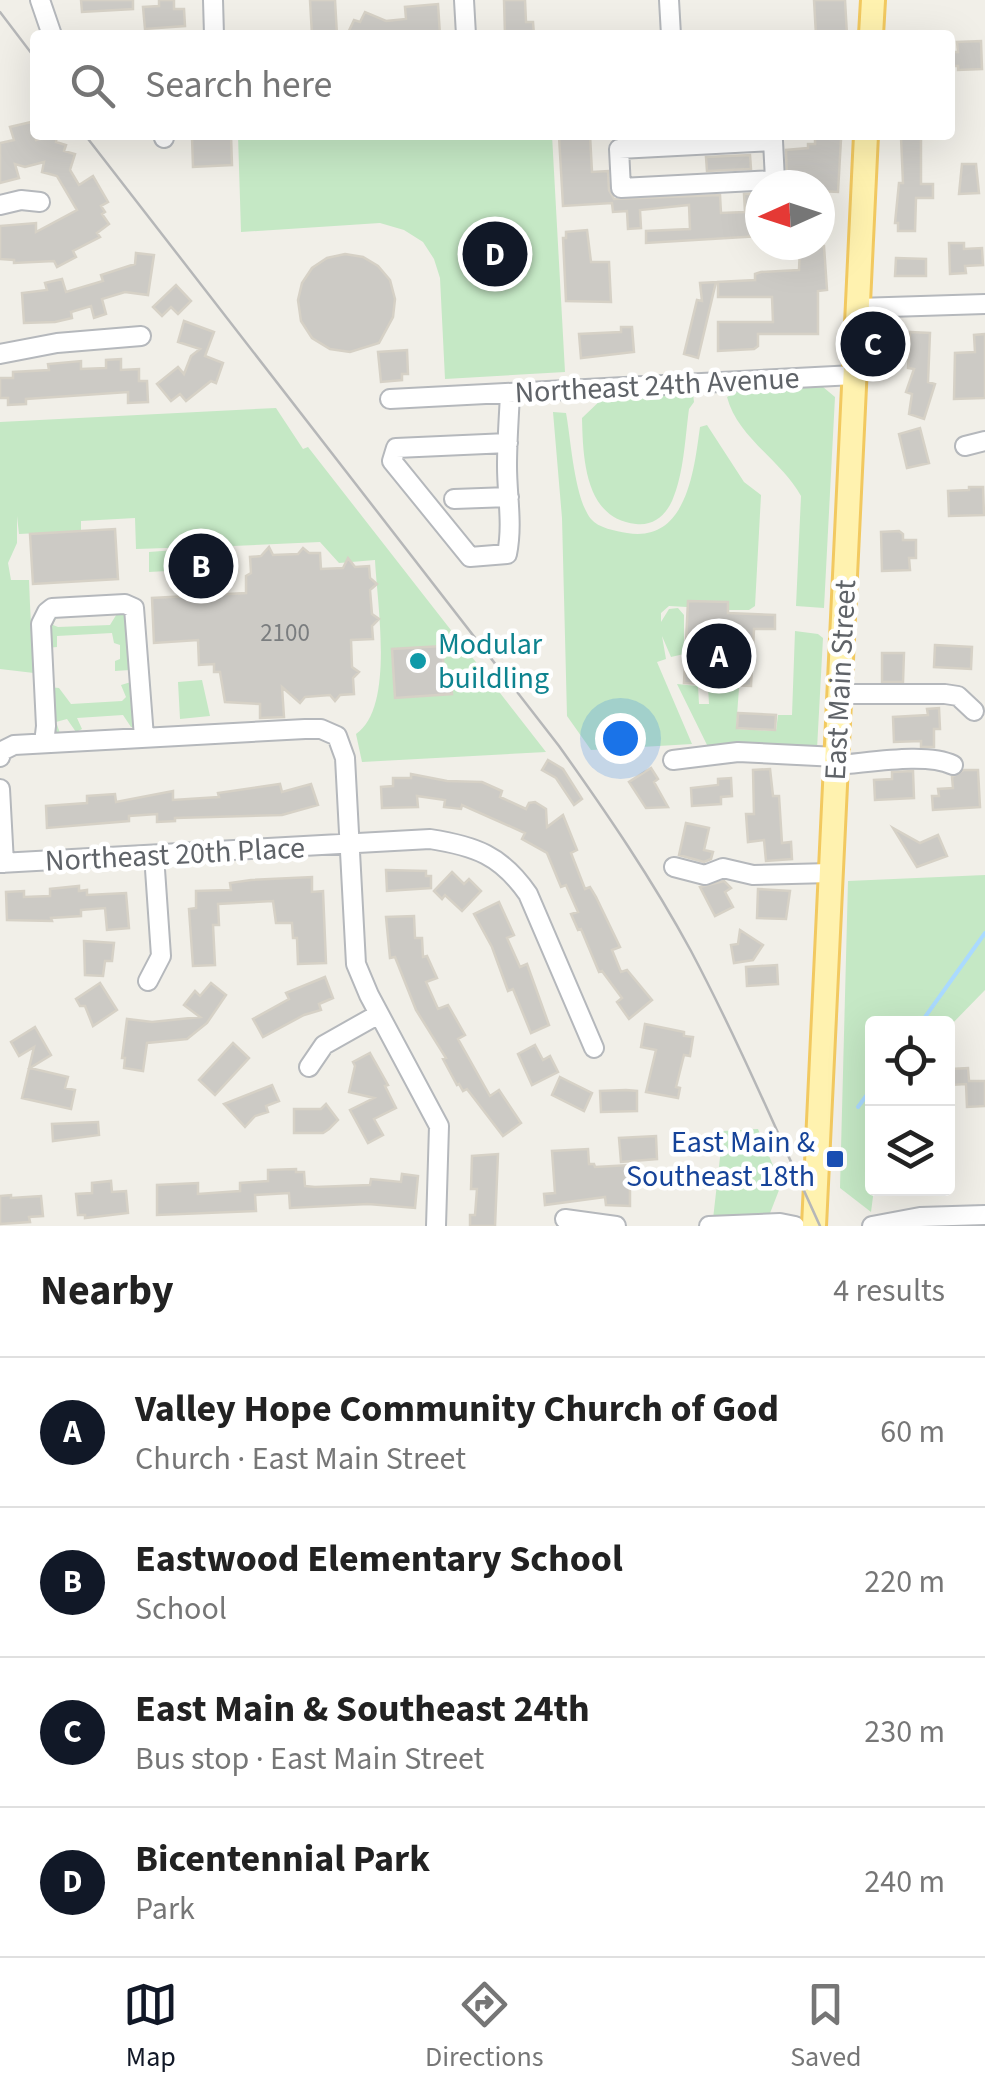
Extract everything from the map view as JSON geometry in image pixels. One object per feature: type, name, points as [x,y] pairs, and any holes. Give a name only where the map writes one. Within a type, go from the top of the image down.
[{"type":"main road","points":[[871,30],[873,0]]},
{"type":"main road","name":"East Main Street","points":[[814,1226],[866,140]]},
{"type":"street","points":[[40,0],[50,30]]},
{"type":"street","points":[[212,0],[214,30]]},
{"type":"street","points":[[464,0],[466,30]]},
{"type":"street","points":[[669,0],[671,30]]},
{"type":"street","points":[[678,140],[773,141],[775,180],[621,188],[619,148],[678,140]]},
{"type":"street","points":[[0,205],[21,200],[40,202]]},
{"type":"street","points":[[857,308],[985,304]]},
{"type":"street","points":[[0,354],[141,336]]},
{"type":"street","name":"Northeast 24th Avenue","points":[[390,399],[854,375]]},
{"type":"street","points":[[508,443],[396,448],[392,460],[470,557],[507,554],[510,392]]},
{"type":"street","points":[[964,446],[985,442]]},
{"type":"street","points":[[454,499],[509,497]]},
{"type":"street","points":[[44,743],[41,624],[52,608],[125,604],[134,608],[144,737]]},
{"type":"street","points":[[840,694],[945,694],[958,696],[974,712]]},
{"type":"street","points":[[0,756],[14,745],[144,737],[320,729],[336,736],[346,758],[356,964],[439,1126],[436,1226]]},
{"type":"street","points":[[672,760],[738,752],[836,761],[941,760],[953,766]]},
{"type":"street","points":[[0,789],[2,863]]},
{"type":"street","name":"Northeast 20th Place","points":[[2,863],[430,840],[462,844],[489,854],[514,873],[528,894],[594,1048]]},
{"type":"street","points":[[148,981],[162,956],[154,855]]},
{"type":"street","points":[[674,866],[705,876],[723,868],[752,875],[831,873]]},
{"type":"street","points":[[308,1066],[324,1045],[379,1014]]},
{"type":"street","points":[[872,1226],[985,1214]]},
{"type":"street","points":[[565,1219],[616,1226]]},
{"type":"street","points":[[709,1226],[795,1226]]},
{"type":"green space","points":[[238,140],[552,140],[565,372],[445,379],[440,278],[423,242],[404,230],[380,223],[241,232]]},
{"type":"green space","points":[[823,387],[835,397],[824,608],[796,606],[801,496],[740,424],[727,397],[736,392]]},
{"type":"green space","points":[[684,391],[693,394],[694,402],[689,409],[682,468],[672,501],[653,522],[619,520],[606,511],[590,484],[582,418],[605,396]]},
{"type":"green space","points":[[276,408],[303,449],[308,447],[546,752],[362,762],[356,734],[368,721],[380,679],[375,560],[339,563],[320,542],[233,546],[234,576],[186,579],[185,570],[149,572],[149,552],[228,546],[136,549],[135,518],[81,521],[81,531],[19,534],[17,516],[17,543],[8,563],[11,580],[29,580],[34,673],[0,669],[0,422]]},
{"type":"green space","points":[[553,412],[566,413],[581,497],[591,519],[603,527],[647,533],[663,527],[684,500],[700,427],[707,425],[744,482],[761,495],[755,606],[749,610],[728,610],[728,602],[688,601],[687,607],[669,606],[661,613],[661,622],[669,609],[678,608],[684,615],[684,654],[671,657],[662,636],[666,659],[657,662],[692,744],[591,750],[567,716],[562,518]]},
{"type":"green space","points":[[122,611],[126,615],[130,670],[115,671],[120,645],[114,643],[112,633],[57,636],[57,647],[47,648],[50,617],[57,616],[53,625],[58,627],[110,625]]},
{"type":"green space","points":[[795,631],[823,638],[817,749],[709,749],[677,684],[698,686],[699,704],[709,704],[708,686],[739,688],[736,729],[776,731],[778,715],[792,715]]},
{"type":"green space","points":[[202,680],[210,716],[180,719],[178,682]]},
{"type":"green space","points":[[131,682],[139,728],[131,727],[123,715],[77,718],[82,729],[76,732],[67,719],[56,722],[60,733],[49,733],[48,687],[59,688],[71,704],[122,701],[126,697],[121,685]]},
{"type":"green space","points":[[985,875],[985,990],[955,1021],[955,1016],[865,1016],[865,1196],[873,1196],[871,1212],[840,1188],[848,881]]},
{"type":"green space","points":[[758,1129],[781,1185],[765,1226],[713,1219],[723,1131]]},
{"type":"building","points":[[81,0],[133,0],[133,9],[82,12]]},
{"type":"building","points":[[159,0],[174,0],[174,9],[184,9],[185,26],[145,29],[143,7],[159,6]]},
{"type":"building","points":[[310,0],[335,0],[337,30],[312,30]]},
{"type":"building","points":[[504,0],[525,0],[526,22],[533,22],[534,30],[505,30]]},
{"type":"building","points":[[814,0],[845,0],[847,30],[816,30]]},
{"type":"building","points":[[438,4],[440,30],[349,30],[354,20],[360,22],[365,12],[386,21],[406,19],[405,7]]},
{"type":"building","points":[[981,41],[982,69],[958,70],[957,42]]},
{"type":"building","points":[[30,122],[30,140],[56,140],[66,145],[64,151],[75,154],[70,170],[79,185],[93,176],[108,202],[101,206],[109,224],[97,233],[100,237],[73,251],[76,257],[57,267],[54,261],[14,263],[0,259],[0,226],[36,223],[36,232],[77,210],[57,176],[42,172],[44,162],[25,167],[15,164],[19,178],[0,183],[0,143],[14,140],[10,127]]},
{"type":"building","points":[[192,140],[231,140],[232,165],[193,167]]},
{"type":"building","points":[[559,140],[590,140],[592,172],[608,171],[609,190],[614,199],[720,195],[721,213],[745,212],[745,237],[646,243],[646,231],[690,229],[689,205],[640,210],[641,228],[628,229],[627,211],[613,212],[612,203],[563,206]]},
{"type":"building","points":[[815,140],[841,140],[838,192],[835,170],[787,170],[786,150],[808,148],[808,144],[815,144]]},
{"type":"building","points":[[901,140],[921,140],[921,184],[933,184],[933,198],[916,198],[915,231],[898,231],[895,223],[899,183],[903,183]]},
{"type":"building","points":[[750,155],[751,169],[707,171],[706,157]]},
{"type":"building","points":[[962,164],[976,164],[979,193],[959,194]]},
{"type":"building","points":[[587,230],[591,262],[609,262],[611,302],[566,301],[563,238],[566,232]]},
{"type":"building","points":[[949,243],[964,243],[964,249],[982,248],[983,265],[965,266],[966,273],[950,274]]},
{"type":"building","points":[[136,253],[154,255],[148,295],[125,292],[102,299],[106,314],[94,318],[91,306],[71,312],[72,318],[24,323],[22,293],[47,290],[45,283],[62,279],[66,292],[103,281],[101,275],[135,264]]},
{"type":"building","points":[[345,254],[363,257],[378,266],[390,280],[395,299],[393,317],[379,343],[350,352],[330,349],[312,338],[301,321],[298,300],[302,283],[312,268],[327,258]]},
{"type":"building","points":[[896,258],[926,259],[926,276],[895,276]]},
{"type":"building","points":[[799,260],[825,260],[827,290],[818,291],[818,334],[758,334],[758,346],[754,349],[718,351],[718,322],[773,322],[772,297],[718,297],[718,282],[755,280],[755,274],[761,272],[799,270]]},
{"type":"building","points":[[716,282],[698,358],[684,354],[697,300],[702,301],[700,283]]},
{"type":"building","points":[[176,285],[191,301],[178,314],[171,307],[162,316],[153,307]]},
{"type":"building","points":[[184,321],[214,332],[205,356],[223,363],[216,383],[211,381],[186,401],[180,394],[171,401],[157,384],[178,367],[184,374],[191,356],[200,349],[178,342]]},
{"type":"building","points":[[621,327],[632,327],[634,352],[581,358],[579,334],[621,332]]},
{"type":"building","points":[[910,332],[930,333],[928,382],[935,384],[924,419],[909,414],[912,394],[906,392],[914,369],[908,368]]},
{"type":"building","points":[[985,334],[985,398],[954,399],[955,353],[975,352],[974,335]]},
{"type":"building","points":[[407,350],[408,374],[402,374],[402,380],[381,382],[378,352]]},
{"type":"building","points":[[121,359],[121,370],[139,369],[139,381],[147,381],[148,402],[128,403],[128,392],[26,399],[26,404],[8,405],[8,398],[0,398],[0,378],[13,378],[13,372],[49,370],[48,364],[81,361],[81,369],[106,368],[106,360]]},
{"type":"building","points":[[920,428],[929,463],[907,468],[899,434]]},
{"type":"building","points":[[983,487],[984,515],[949,516],[948,491]]},
{"type":"building","points":[[115,529],[118,579],[33,584],[30,534]]},
{"type":"building","points":[[899,531],[903,540],[916,540],[916,558],[909,558],[910,570],[882,571],[881,532]]},
{"type":"building","points":[[269,547],[273,555],[298,554],[303,548],[309,553],[320,553],[321,569],[343,568],[348,558],[355,567],[369,566],[370,578],[377,584],[370,590],[372,614],[379,619],[372,626],[373,639],[351,640],[352,667],[359,672],[353,678],[354,694],[340,695],[335,701],[330,695],[305,697],[300,703],[282,687],[284,717],[260,718],[260,704],[225,702],[220,672],[214,672],[214,664],[199,665],[198,640],[154,643],[152,598],[246,593],[250,557],[261,556]]},
{"type":"building","points":[[688,601],[728,602],[728,613],[775,615],[775,629],[754,629],[751,686],[684,683]]},
{"type":"building","points":[[935,645],[972,647],[971,669],[934,667]]},
{"type":"building","name":"Modular buildling","points":[[442,646],[444,673],[450,673],[452,694],[395,698],[392,649]]},
{"type":"building","points":[[882,653],[904,653],[903,682],[882,682]]},
{"type":"building","points":[[939,708],[940,729],[934,729],[934,747],[921,747],[921,741],[894,742],[893,717],[928,715],[927,709]]},
{"type":"building","points":[[738,713],[776,715],[775,730],[737,728]]},
{"type":"building","points":[[548,760],[563,769],[582,799],[574,805],[556,778],[542,770]]},
{"type":"building","points":[[651,768],[668,807],[646,808],[629,782]]},
{"type":"building","points":[[770,769],[773,796],[779,796],[782,843],[791,842],[792,859],[766,861],[764,840],[748,842],[746,814],[754,814],[753,770]]},
{"type":"building","points":[[964,770],[978,770],[980,807],[933,810],[932,796],[939,796],[938,789],[953,788],[952,777]]},
{"type":"building","points":[[913,771],[914,798],[875,800],[874,780],[892,779],[892,772]]},
{"type":"building","points":[[411,774],[482,782],[502,791],[500,797],[526,809],[535,802],[546,809],[547,827],[563,815],[577,850],[571,853],[585,889],[590,887],[620,947],[612,950],[621,972],[627,970],[652,1000],[629,1019],[617,1002],[622,998],[599,972],[581,929],[578,930],[571,914],[578,912],[566,885],[561,887],[547,853],[522,839],[525,833],[462,805],[461,809],[444,807],[445,800],[417,796],[418,807],[382,808],[381,787],[393,786],[393,778],[411,778]]},
{"type":"building","points":[[731,778],[732,796],[721,797],[721,804],[692,806],[691,788],[718,785],[718,779]]},
{"type":"building","points":[[280,784],[282,792],[311,784],[318,805],[282,815],[157,822],[157,814],[129,816],[129,821],[47,828],[46,806],[87,803],[87,796],[115,794],[116,802],[173,791],[173,800],[219,797],[218,793]]},
{"type":"building","points":[[686,823],[709,828],[704,850],[713,852],[711,859],[704,862],[679,855]]},
{"type":"building","points":[[893,828],[920,843],[938,835],[947,856],[917,867]]},
{"type":"building","points":[[386,870],[426,871],[426,876],[431,876],[431,888],[387,891]]},
{"type":"building","points":[[452,872],[464,884],[469,879],[481,891],[462,911],[445,895],[442,899],[434,891]]},
{"type":"building","points":[[312,877],[312,892],[323,891],[326,963],[298,964],[292,923],[276,923],[273,901],[218,904],[219,925],[213,925],[215,965],[193,966],[189,909],[196,908],[196,891],[231,890],[230,883],[251,880]]},
{"type":"building","points":[[724,881],[731,888],[725,892],[733,907],[715,916],[700,887]]},
{"type":"building","points":[[79,886],[79,891],[87,890],[87,895],[126,893],[129,928],[107,930],[105,908],[81,910],[81,916],[51,918],[52,921],[7,920],[6,892],[24,891],[24,897],[50,896],[50,889]]},
{"type":"building","points":[[758,889],[790,891],[786,919],[757,918]]},
{"type":"building","points":[[499,902],[514,935],[507,938],[520,967],[527,964],[549,1025],[531,1033],[474,914]]},
{"type":"building","points":[[414,916],[415,938],[422,938],[423,957],[427,956],[437,978],[426,982],[438,1009],[448,1005],[465,1035],[458,1039],[490,1096],[499,1090],[521,1123],[503,1136],[467,1089],[463,1091],[457,1085],[443,1059],[446,1058],[416,1010],[395,957],[390,958],[386,917]]},
{"type":"building","points":[[740,930],[763,945],[753,960],[734,963],[731,945],[738,944]]},
{"type":"building","points":[[84,941],[114,943],[112,961],[105,961],[103,976],[85,975]]},
{"type":"building","points":[[777,965],[778,984],[747,986],[746,967]]},
{"type":"building","points":[[325,977],[333,998],[319,1004],[321,1010],[263,1037],[253,1019],[289,999],[286,993]]},
{"type":"building","points":[[100,983],[117,1010],[93,1026],[85,1006],[80,1006],[76,999]]},
{"type":"building","points":[[211,983],[226,995],[207,1023],[187,1039],[147,1043],[143,1071],[124,1068],[127,1019],[152,1022],[200,1017],[184,1005],[195,991],[200,996]]},
{"type":"building","points":[[645,1024],[693,1037],[690,1056],[684,1055],[676,1087],[680,1088],[678,1098],[646,1092],[656,1050],[641,1047]]},
{"type":"building","points":[[35,1027],[51,1055],[30,1068],[68,1077],[65,1088],[75,1090],[71,1109],[22,1098],[34,1047],[19,1056],[11,1042]]},
{"type":"building","points":[[233,1043],[249,1058],[215,1095],[199,1080]]},
{"type":"building","points":[[535,1045],[543,1060],[550,1056],[558,1072],[532,1085],[518,1054]]},
{"type":"building","points":[[370,1053],[396,1108],[374,1119],[383,1135],[368,1143],[350,1110],[374,1098],[349,1092],[353,1062]]},
{"type":"building","points":[[968,1068],[969,1081],[985,1081],[985,1106],[967,1107],[966,1084],[955,1085],[955,1069]]},
{"type":"building","points":[[560,1077],[592,1093],[584,1111],[552,1095]]},
{"type":"building","points":[[272,1085],[279,1101],[266,1106],[268,1112],[255,1116],[245,1127],[224,1104]]},
{"type":"building","points":[[600,1091],[637,1091],[637,1111],[601,1112]]},
{"type":"building","points":[[326,1104],[338,1120],[329,1129],[323,1133],[294,1133],[294,1109],[321,1109]]},
{"type":"building","points":[[98,1122],[99,1135],[53,1141],[52,1124]]},
{"type":"building","points":[[656,1136],[657,1159],[621,1162],[619,1138]]},
{"type":"building","points":[[588,1149],[589,1164],[595,1167],[630,1165],[630,1206],[606,1205],[605,1197],[545,1205],[544,1194],[555,1193],[552,1151]]},
{"type":"building","points":[[498,1154],[495,1226],[470,1226],[477,1189],[471,1189],[472,1156]]},
{"type":"building","points":[[268,1170],[304,1172],[305,1186],[315,1187],[370,1185],[371,1179],[401,1182],[402,1174],[418,1176],[415,1208],[368,1204],[290,1208],[289,1193],[255,1195],[256,1211],[157,1215],[157,1185],[198,1183],[198,1194],[240,1191],[240,1183],[268,1181]]},
{"type":"building","points":[[111,1181],[112,1192],[126,1191],[128,1213],[85,1218],[78,1215],[76,1194],[92,1193],[92,1183]]},
{"type":"building","points":[[0,1196],[41,1196],[43,1216],[29,1217],[30,1222],[0,1224]]},
{"type":"waterway","points":[[926,1016],[985,933]]},
{"type":"waterway","points":[[858,1107],[865,1098]]},
{"type":"tram line","points":[[0,12],[30,51]]},
{"type":"tram line","points":[[89,140],[559,746],[611,821],[691,951],[820,1226]]},
{"type":"place","name":"Bicentennial Park","points":[[495,254]]},
{"type":"place","name":"East Main & Southeast 24th","points":[[873,344]]},
{"type":"place","name":"Eastwood Elementary School","points":[[201,566]]},
{"type":"place","name":"Valley Hope Community Church of God","points":[[719,656]]},
{"type":"place","name":"Modular buildling","points":[[418,661]]},
{"type":"place","name":"East Main & Southeast 18th","points":[[835,1159]]}]
